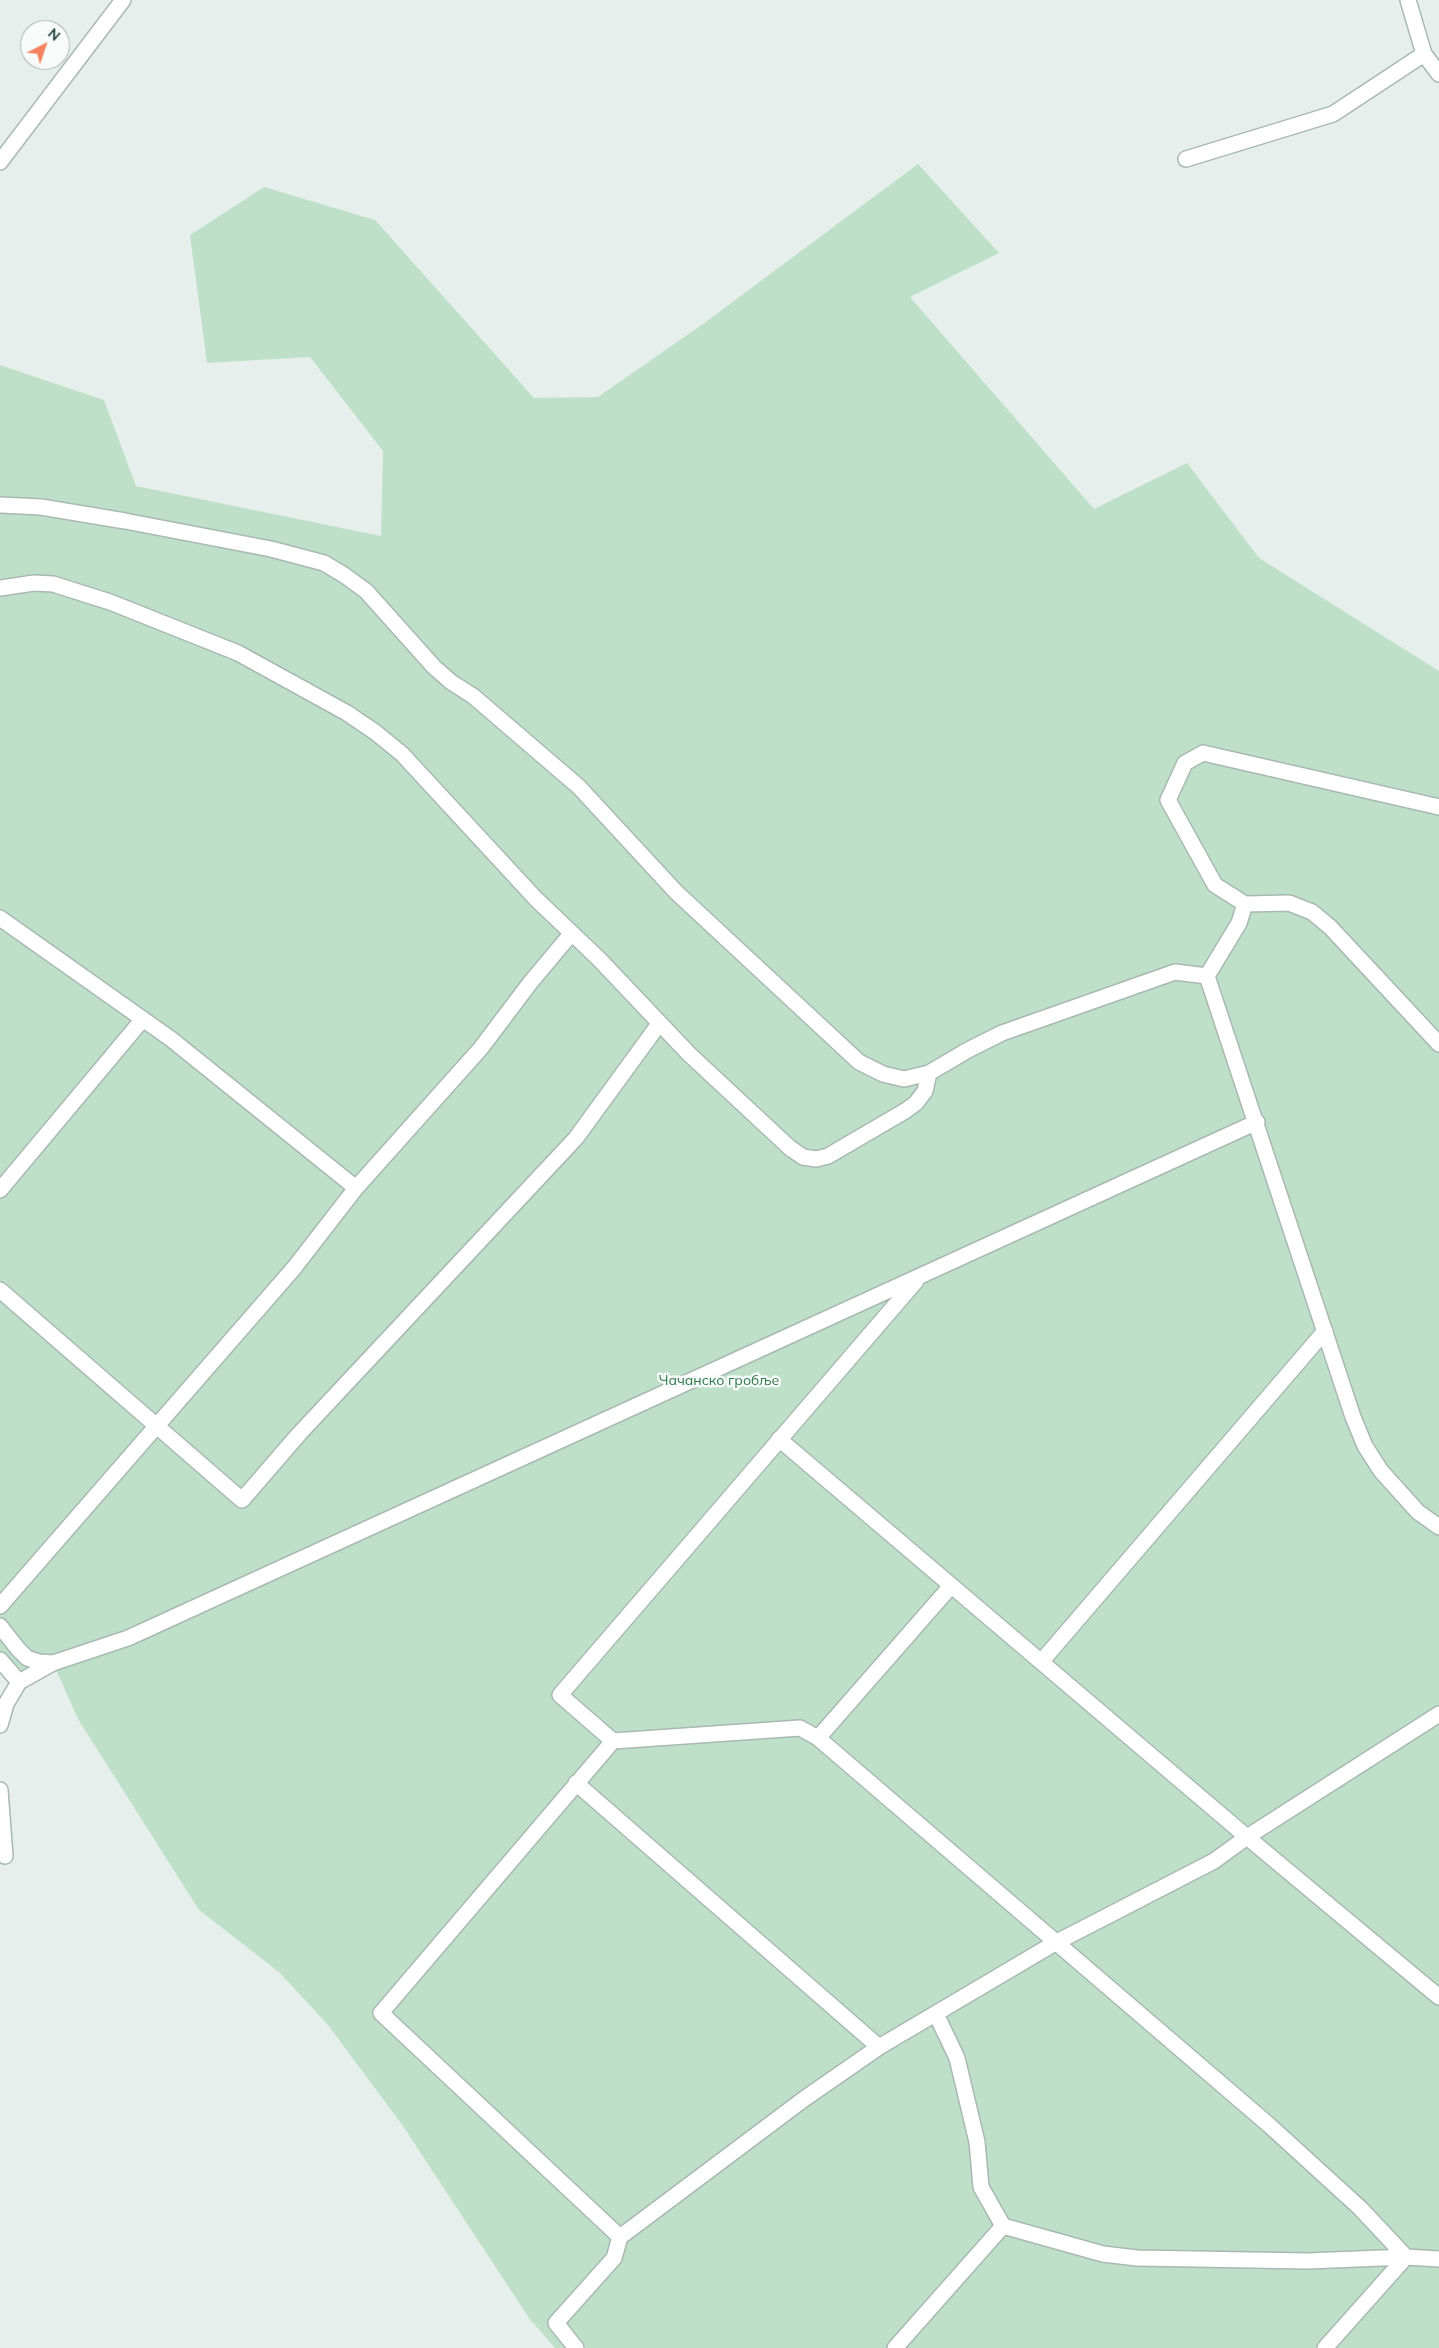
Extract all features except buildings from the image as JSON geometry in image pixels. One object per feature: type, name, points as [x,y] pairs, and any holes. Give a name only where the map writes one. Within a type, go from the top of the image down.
[{"type":"street","points":[[0,162],[123,0]]},
{"type":"street","points":[[1408,0],[1424,54],[1439,74]]},
{"type":"street","points":[[1186,159],[1333,114],[1424,54]]},
{"type":"street","points":[[0,505],[41,508],[126,521],[271,549],[324,563],[344,575],[366,591],[434,667],[451,682],[473,696],[579,788],[676,892],[859,1062],[883,1074],[904,1079],[929,1074],[968,1050],[1002,1033],[1175,972],[1207,976]]},
{"type":"street","points":[[0,588],[34,583],[53,584],[110,602],[238,653],[348,713],[402,754],[571,934],[599,960],[659,1024],[790,1148],[803,1157],[816,1159],[828,1156],[905,1111],[916,1103],[925,1091],[929,1074]]},
{"type":"street","points":[[1439,806],[1203,753],[1184,763],[1168,800],[1216,885],[1245,904],[1289,903],[1312,912],[1330,927],[1439,1044]]},
{"type":"street","points":[[1207,976],[1239,924],[1245,904]]},
{"type":"street","points":[[0,918],[143,1019],[356,1188]]},
{"type":"street","points":[[0,1606],[158,1427],[294,1268],[356,1188],[481,1048],[530,983],[571,934]]},
{"type":"street","points":[[1207,976],[1257,1122],[1353,1417],[1366,1446],[1381,1471],[1418,1512],[1439,1527]]},
{"type":"street","points":[[0,1190],[143,1019]]},
{"type":"street","points":[[0,1290],[242,1500],[299,1434],[576,1138],[659,1024]]},
{"type":"street","points":[[0,1725],[6,1704],[19,1682],[53,1663],[128,1638],[1257,1122]]},
{"type":"street","points":[[613,1741],[560,1695],[919,1277]]},
{"type":"street","points":[[1041,1662],[1325,1331]]},
{"type":"street","points":[[779,1439],[1247,1837],[1439,1997]]},
{"type":"street","points":[[818,1738],[951,1586]]},
{"type":"street","points":[[0,1626],[27,1658],[39,1662],[53,1663]]},
{"type":"street","points":[[0,1660],[19,1682]]},
{"type":"street","points":[[576,2348],[556,2323],[614,2258],[620,2238],[804,2099],[880,2047],[1055,1943],[1214,1861],[1247,1837],[1439,1714]]},
{"type":"street","points":[[620,2238],[381,2013],[613,1741],[800,1728],[818,1738],[1269,2125],[1360,2208],[1406,2257]]},
{"type":"street","points":[[576,1783],[880,2047]]},
{"type":"street","points":[[0,1790],[5,1856]]},
{"type":"street","points":[[936,2014],[957,2058],[977,2142],[981,2187],[1003,2226],[1103,2254],[1137,2258],[1308,2261],[1406,2257],[1439,2259]]},
{"type":"street","points":[[895,2348],[1003,2226]]},
{"type":"street","points":[[1325,2348],[1406,2257]]},
{"type":"green space","name":"Чачанско гробље","points":[[918,164],[999,253],[910,297],[1094,509],[1187,463],[1259,558],[1439,671],[1439,2348],[555,2348],[529,2318],[403,2126],[328,2025],[279,1972],[199,1910],[78,1719],[53,1663],[19,1682],[0,1660],[0,365],[104,400],[136,486],[381,536],[383,451],[310,357],[207,363],[190,235],[264,187],[375,220],[534,398],[598,397],[703,324]]}]
